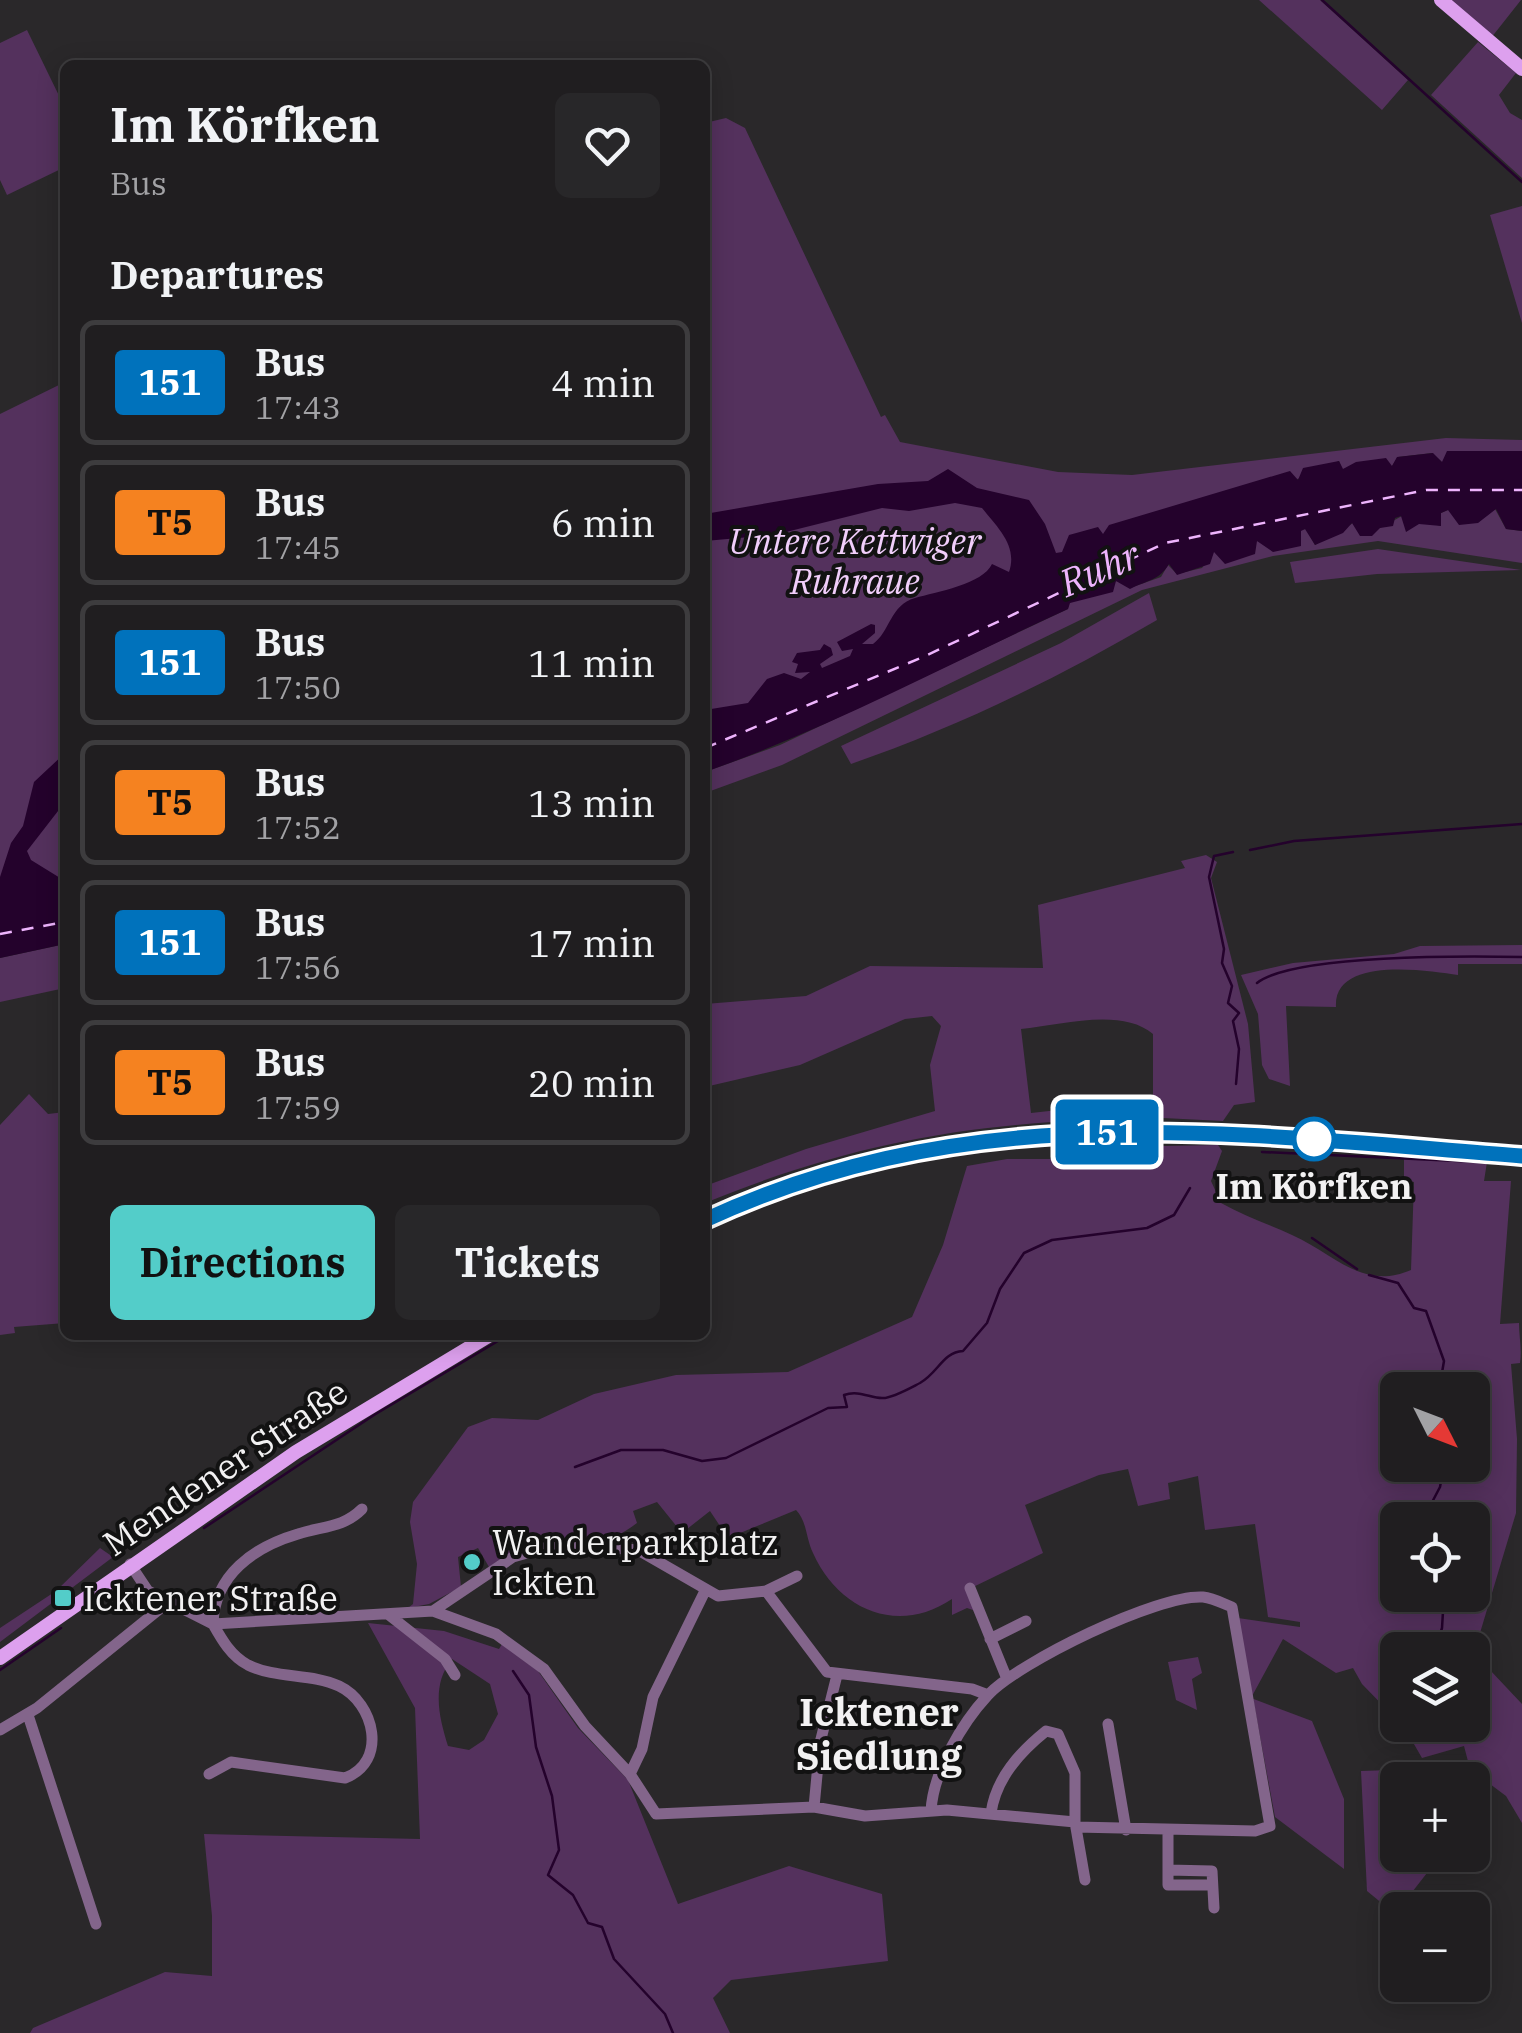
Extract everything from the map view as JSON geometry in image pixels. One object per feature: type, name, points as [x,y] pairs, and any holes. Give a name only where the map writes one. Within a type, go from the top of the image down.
[{"type":"main road","points":[[1441,0],[1522,70]]},
{"type":"main road","points":[[710,1218],[864,1162],[934,1146],[1024,1135],[1228,1133],[1522,1156]]},
{"type":"main road","name":"Mendener Straße","points":[[0,1658],[296,1452],[482,1340]]},
{"type":"street","points":[[210,1774],[231,1762],[346,1778],[367,1762],[372,1741],[369,1718],[349,1692],[329,1682],[248,1665],[225,1646],[213,1624],[218,1590],[253,1554],[300,1533],[342,1525],[362,1509]]},
{"type":"street","points":[[130,1564],[139,1582],[167,1604],[213,1624],[433,1611],[513,1557],[559,1544],[638,1550],[718,1596],[766,1591],[797,1576]]},
{"type":"street","points":[[970,1588],[1007,1679]]},
{"type":"street","points":[[630,1774],[642,1749],[653,1697],[706,1591]]},
{"type":"street","points":[[766,1591],[827,1672],[988,1695]]},
{"type":"street","points":[[433,1611],[496,1634],[524,1652],[554,1682],[584,1726],[630,1774],[656,1814],[814,1807],[865,1816],[910,1816],[931,1811],[991,1813],[1126,1830],[1255,1831],[1270,1826],[1232,1607],[1201,1597],[1162,1604],[1123,1618],[1007,1679],[988,1695],[949,1755],[931,1811]]},
{"type":"street","points":[[0,1730],[28,1714],[167,1604]]},
{"type":"street","points":[[389,1616],[445,1659],[456,1675]]},
{"type":"street","points":[[990,1639],[1026,1621]]},
{"type":"street","points":[[814,1807],[824,1716],[836,1675]]},
{"type":"street","points":[[28,1714],[96,1924]]},
{"type":"street","points":[[1108,1724],[1126,1830]]},
{"type":"street","points":[[991,1813],[997,1788],[1015,1760],[1052,1730],[1072,1759],[1078,1799],[1075,1824],[1087,1874]]},
{"type":"street","points":[[1168,1830],[1168,1870],[1212,1870],[1214,1908]]},
{"type":"green space","points":[[1259,0],[1320,0],[1408,80],[1382,110]]},
{"type":"green space","points":[[1448,0],[1521,0],[1491,38]]},
{"type":"green space","points":[[27,30],[60,98],[60,169],[7,195],[0,180],[0,43]]},
{"type":"green space","points":[[1478,42],[1516,73],[1499,95],[1510,113],[1522,120],[1522,178],[1431,95]]},
{"type":"green space","name":"Untere Kettwiger Ruhraue","points":[[726,118],[745,128],[881,417],[885,415],[900,442],[1058,472],[1132,475],[1446,438],[1522,440],[1522,451],[1442,462],[1432,453],[1398,457],[1392,466],[1342,469],[1339,461],[710,734],[710,122]]},
{"type":"green space","points":[[1522,206],[1522,323],[1490,215]]},
{"type":"green space","points":[[60,384],[60,904],[0,914],[0,414]]},
{"type":"green space","points":[[1495,509],[1506,529],[1522,531],[1522,563],[1378,541],[1273,556],[1142,590],[782,765],[710,791],[710,770],[780,745],[1068,609],[1069,603],[1119,580],[1130,588],[1161,577],[1168,565],[1177,574],[1202,568],[1214,551],[1220,555],[1256,541],[1301,545],[1300,530],[1306,529],[1315,545],[1353,523],[1360,531],[1380,528],[1402,516],[1441,526],[1441,513]]},
{"type":"green space","points":[[1378,549],[1521,570],[1377,574],[1295,583],[1290,562]]},
{"type":"green space","points":[[1149,593],[1157,620],[1045,681],[930,734],[851,764],[841,746],[1061,643]]},
{"type":"green space","points":[[1206,855],[1217,862],[1211,878],[1248,1024],[1255,1102],[1234,1105],[1223,1121],[1163,1118],[1153,1095],[1153,1034],[1125,1021],[1108,1019],[1021,1029],[1031,1113],[1140,1101],[1149,1109],[1150,1118],[1032,1124],[923,1138],[817,1163],[710,1201],[710,1184],[806,1149],[935,1111],[930,1065],[941,1026],[932,1016],[905,1019],[800,1065],[710,1086],[710,1004],[806,996],[870,966],[1043,968],[1038,905],[1185,868],[1181,861]]},
{"type":"green space","points":[[60,945],[60,989],[0,1002],[0,958]]},
{"type":"green space","points":[[1522,945],[1522,964],[1458,964],[1458,975],[1405,969],[1365,973],[1349,980],[1339,991],[1336,1007],[1286,1006],[1290,1086],[1269,1079],[1262,1065],[1258,1014],[1241,975],[1293,963],[1394,954],[1420,946]]},
{"type":"green space","points":[[29,1094],[48,1114],[60,1113],[60,1323],[14,1327],[15,1333],[0,1335],[0,1125]]},
{"type":"green space","points":[[1218,1145],[1222,1151],[1211,1181],[1221,1203],[1292,1235],[1349,1268],[1378,1276],[1411,1270],[1414,1182],[1404,1180],[1404,1157],[1487,1162],[1484,1181],[1511,1181],[1500,1324],[1519,1323],[1520,1363],[1511,1364],[1517,1439],[1516,1513],[1490,1600],[1490,1502],[1380,1502],[1380,1612],[1486,1612],[1480,1632],[1380,1632],[1380,1703],[1353,1668],[1336,1673],[1283,1639],[1252,1695],[1238,1618],[1300,1627],[1300,1622],[1268,1617],[1255,1524],[1205,1530],[1198,1476],[1168,1483],[1170,1499],[1138,1506],[1128,1469],[1099,1475],[1025,1505],[1043,1553],[967,1590],[976,1611],[967,1608],[952,1615],[952,1599],[931,1610],[890,1615],[853,1602],[824,1573],[796,1510],[728,1538],[710,1511],[682,1533],[657,1502],[633,1511],[637,1523],[611,1538],[538,1542],[489,1567],[478,1548],[458,1557],[461,1587],[429,1604],[408,1608],[413,1604],[417,1564],[410,1522],[413,1502],[468,1427],[492,1418],[538,1420],[594,1394],[676,1375],[788,1372],[912,1317],[943,1245],[967,1166],[1007,1159],[1059,1159],[1111,1147]]},
{"type":"green space","points":[[100,1548],[113,1557],[0,1642],[0,1628],[56,1591]]},
{"type":"green space","points":[[368,1623],[444,1631],[499,1649],[502,1644],[538,1671],[578,1728],[628,1780],[678,1904],[789,1866],[882,1894],[888,1961],[731,1980],[713,1998],[730,2033],[30,2033],[33,2028],[165,1972],[212,1976],[212,1916],[204,1834],[420,1839],[415,1708]],"holes":[[[452,1659],[490,1684],[498,1714],[484,1740],[469,1750],[448,1746],[439,1690],[445,1669]]]},
{"type":"green space","points":[[1198,1657],[1202,1673],[1192,1679],[1197,1710],[1176,1700],[1168,1662]]},
{"type":"green space","points":[[1490,1670],[1522,1704],[1522,1823],[1506,1796],[1490,1784],[1490,1762],[1468,1762],[1464,1746],[1422,1758],[1413,1742],[1490,1742]]},
{"type":"green space","points":[[1253,1699],[1312,1721],[1344,1799],[1344,1869],[1275,1817]]},
{"type":"green space","points":[[1380,1770],[1380,1872],[1428,1872],[1412,1892],[1380,1892],[1380,1902],[1367,1891],[1361,1771]]},
{"type":"water","name":"Ruhr","points":[[1447,451],[1522,451],[1522,531],[1506,529],[1496,509],[1478,523],[1459,525],[1448,510],[1441,513],[1441,526],[1419,524],[1406,532],[1401,516],[1395,518],[1393,526],[1380,528],[1372,536],[1360,536],[1352,523],[1343,533],[1315,545],[1305,529],[1301,531],[1301,546],[1273,552],[1257,541],[1255,554],[1225,564],[1214,552],[1210,564],[1177,575],[1169,564],[1152,580],[1130,589],[1116,581],[1113,592],[1070,603],[1068,609],[843,716],[710,770],[710,709],[748,703],[767,679],[784,673],[801,679],[810,672],[795,673],[798,664],[792,662],[797,653],[820,650],[824,644],[831,648],[833,655],[820,664],[822,668],[850,656],[853,649],[842,651],[837,642],[871,624],[875,625],[875,633],[862,644],[873,644],[907,601],[969,582],[992,564],[1009,572],[1011,554],[1005,538],[982,508],[955,503],[909,511],[882,508],[774,535],[710,541],[710,513],[878,484],[928,481],[948,469],[977,488],[1029,500],[1045,524],[1056,553],[1062,552],[1069,535],[1098,527],[1103,534],[1109,525],[1290,471],[1298,480],[1303,468],[1339,461],[1343,469],[1356,462],[1386,458],[1392,466],[1397,457],[1433,453],[1442,462]]},
{"type":"water","points":[[60,758],[60,808],[27,851],[31,860],[60,878],[60,945],[0,958],[0,877],[11,843],[23,826],[34,782]]},
{"type":"waterway","points":[[1322,0],[1522,182]]},
{"type":"waterway","points":[[1250,850],[1294,841],[1522,824]]},
{"type":"waterway","points":[[1233,852],[1214,856],[1209,877],[1224,949],[1222,963],[1232,986],[1228,1003],[1239,1013],[1233,1021],[1239,1049],[1236,1084]]},
{"type":"waterway","points":[[1257,983],[1277,974],[1343,962],[1522,957]]},
{"type":"waterway","points":[[1073,1142],[1205,1141]]},
{"type":"waterway","points":[[1262,1152],[1522,1164]]},
{"type":"waterway","points":[[575,1467],[621,1450],[663,1450],[702,1461],[726,1458],[828,1408],[847,1407],[844,1395],[891,1397],[926,1379],[950,1355],[963,1351],[987,1323],[1000,1289],[1024,1253],[1052,1240],[1147,1228],[1174,1215],[1190,1188]]},
{"type":"waterway","points":[[710,1227],[745,1212]]},
{"type":"waterway","points":[[1312,1238],[1357,1269]]},
{"type":"waterway","points":[[1369,1275],[1398,1283],[1414,1308],[1426,1311],[1444,1361],[1442,1372]]},
{"type":"waterway","points":[[204,1528],[374,1415],[500,1340]]},
{"type":"waterway","points":[[1432,1502],[1441,1482]]},
{"type":"waterway","points":[[1441,1632],[1443,1612]]},
{"type":"waterway","points":[[0,1670],[61,1628]]},
{"type":"waterway","points":[[513,1671],[529,1695],[536,1747],[552,1796],[559,1850],[548,1875],[573,1895],[588,1923],[602,1927],[614,1959],[665,2014],[673,2033]]},
{"type":"ferry route","points":[[710,746],[923,657],[1165,543],[1426,490],[1522,490]]},
{"type":"ferry route","points":[[0,934],[60,923]]},
{"type":"bus line","name":"151","points":[[710,1218],[789,1186],[864,1162],[934,1146],[1024,1135],[1228,1133],[1522,1156]]},
{"type":"place","name":"Im Körfken","points":[[1314,1139]]},
{"type":"place","name":"Wanderparkplatz Ickten","points":[[472,1562]]},
{"type":"place","name":"Icktener Straße","points":[[63,1598]]},
{"type":"district","name":"Icktener Siedlung","points":[[879,1733]]}]
